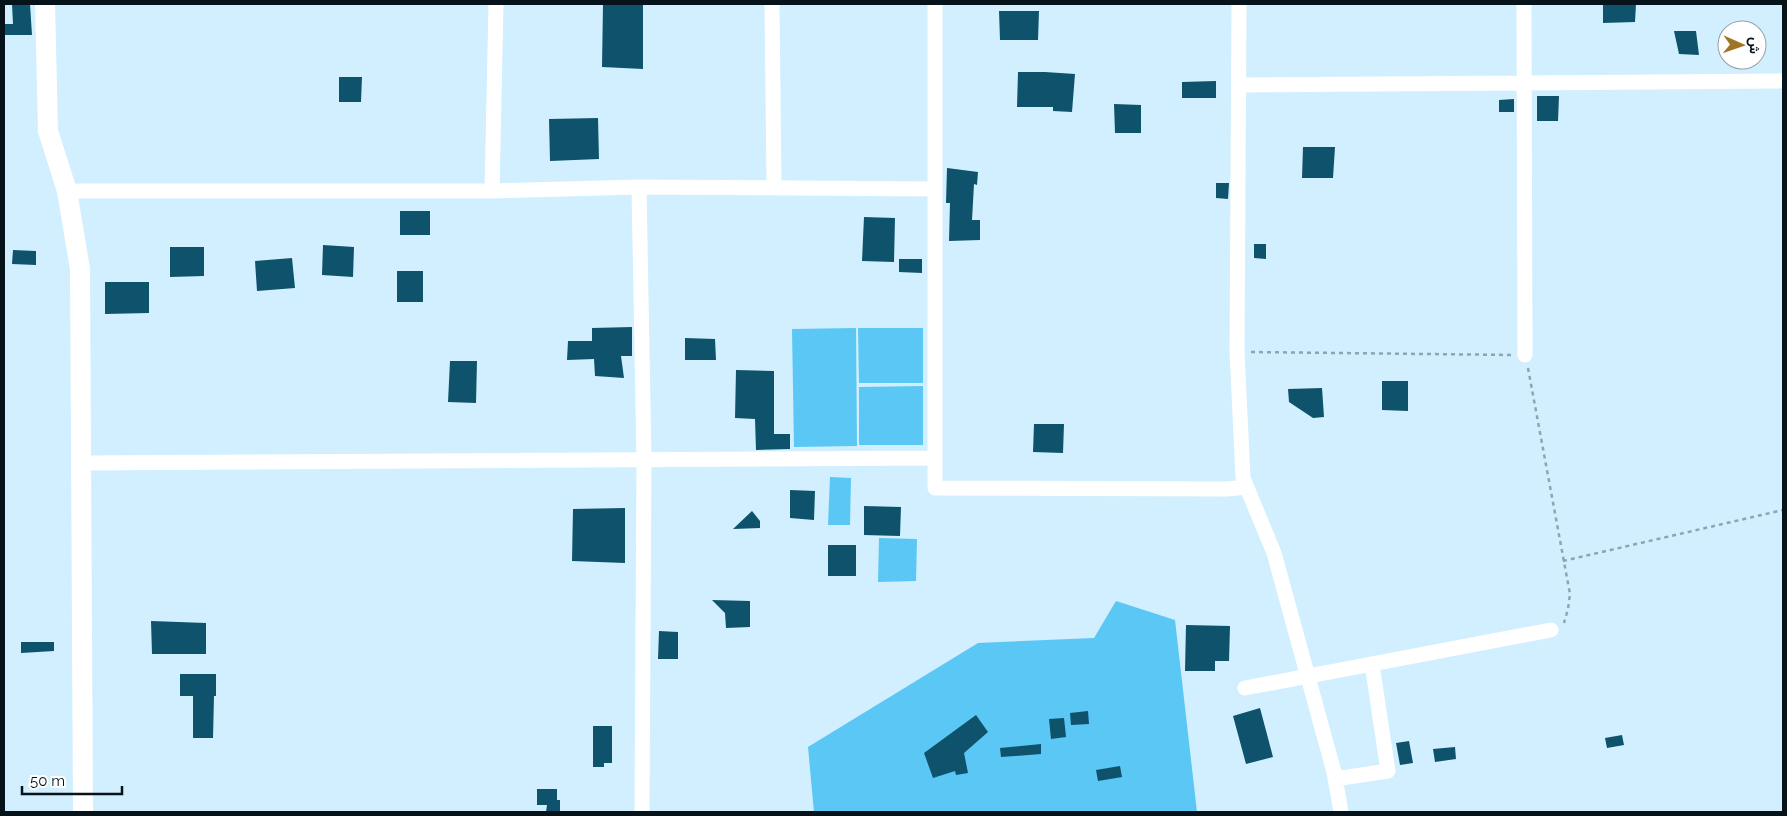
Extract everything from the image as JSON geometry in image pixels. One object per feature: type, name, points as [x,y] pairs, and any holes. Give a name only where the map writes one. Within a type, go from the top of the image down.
[{"type":"street","points":[[45,4],[48,130],[67,190],[80,269],[83,812]]},
{"type":"street","points":[[492,191],[496,4]]},
{"type":"street","points":[[772,4],[774,188]]},
{"type":"street","points":[[935,4],[935,488],[1227,489],[1247,487]]},
{"type":"street","points":[[1239,4],[1237,352],[1243,478],[1274,553],[1335,779],[1341,812]]},
{"type":"street","points":[[1524,4],[1525,355]]},
{"type":"street","points":[[1239,84],[1524,84],[1783,81]]},
{"type":"street","points":[[67,190],[492,191],[639,187],[935,189]]},
{"type":"street","points":[[639,187],[644,460],[642,812]]},
{"type":"street","points":[[80,463],[935,458]]},
{"type":"street","points":[[1245,688],[1551,630]]},
{"type":"street","points":[[1335,779],[1388,771],[1372,664]]},
{"type":"path","points":[[1237,352],[1525,355],[1562,562],[1570,594],[1564,623],[1551,630]]},
{"type":"path","points":[[1562,562],[1783,510]]},
{"type":"shaded area","points":[[856,328],[857,446],[794,447],[792,329]]},
{"type":"shaded area","points":[[858,328],[923,328],[923,383],[859,383]]},
{"type":"shaded area","points":[[923,386],[923,445],[859,445],[859,387]]},
{"type":"shaded area","points":[[830,477],[851,478],[850,525],[828,525]]},
{"type":"shaded area","points":[[879,538],[917,539],[916,581],[878,582]]},
{"type":"shaded area","points":[[1116,601],[1175,620],[1197,812],[814,812],[808,747],[978,643],[1094,638]]},
{"type":"building","points":[[12,4],[30,4],[32,35],[4,35],[4,24],[13,24]]},
{"type":"building","points":[[603,4],[643,4],[643,69],[602,67]]},
{"type":"building","points":[[1603,4],[1636,4],[1635,22],[1603,23]]},
{"type":"building","points":[[999,11],[1039,11],[1038,40],[1000,40]]},
{"type":"building","points":[[1674,31],[1696,31],[1699,55],[1679,54]]},
{"type":"building","points":[[1018,72],[1075,74],[1072,112],[1053,111],[1053,107],[1017,107]]},
{"type":"building","points":[[339,77],[362,77],[361,102],[339,102]]},
{"type":"building","points":[[1216,81],[1216,98],[1182,98],[1182,82]]},
{"type":"building","points":[[1537,96],[1559,96],[1558,121],[1537,121]]},
{"type":"building","points":[[1514,99],[1514,112],[1499,112],[1499,100]]},
{"type":"building","points":[[1114,104],[1141,105],[1141,133],[1115,133]]},
{"type":"building","points":[[598,118],[599,159],[550,161],[549,119]]},
{"type":"building","points":[[1303,147],[1335,147],[1333,178],[1302,178]]},
{"type":"building","points":[[947,168],[978,172],[977,185],[974,184],[972,220],[980,220],[980,240],[949,241],[950,203],[946,203]]},
{"type":"building","points":[[1216,183],[1229,183],[1228,199],[1216,198]]},
{"type":"building","points":[[400,211],[430,211],[430,235],[400,235]]},
{"type":"building","points":[[864,217],[895,218],[894,262],[862,261]]},
{"type":"building","points":[[1254,244],[1266,244],[1266,259],[1254,258]]},
{"type":"building","points":[[323,245],[354,247],[353,277],[322,275]]},
{"type":"building","points":[[170,247],[204,247],[204,276],[170,277]]},
{"type":"building","points":[[13,250],[36,251],[36,265],[12,264]]},
{"type":"building","points":[[292,258],[295,288],[257,291],[255,261]]},
{"type":"building","points":[[899,259],[922,259],[922,273],[899,272]]},
{"type":"building","points":[[397,271],[423,271],[423,302],[397,302]]},
{"type":"building","points":[[105,282],[149,282],[149,313],[105,314]]},
{"type":"building","points":[[632,327],[632,356],[621,356],[624,378],[595,376],[594,359],[567,360],[568,341],[592,341],[592,328]]},
{"type":"building","points":[[685,338],[715,339],[716,360],[685,360]]},
{"type":"building","points":[[450,361],[477,361],[476,403],[448,402]]},
{"type":"building","points":[[736,370],[774,371],[774,434],[790,434],[790,449],[756,450],[755,419],[735,418]]},
{"type":"building","points":[[1382,381],[1408,381],[1408,411],[1382,410]]},
{"type":"building","points":[[1322,388],[1324,417],[1313,418],[1289,402],[1288,389]]},
{"type":"building","points":[[1034,424],[1064,424],[1063,453],[1033,452]]},
{"type":"building","points":[[790,490],[815,491],[814,520],[790,518]]},
{"type":"building","points":[[864,506],[901,507],[900,536],[864,535]]},
{"type":"building","points":[[625,508],[625,563],[572,561],[573,509]]},
{"type":"building","points":[[752,511],[760,521],[760,528],[733,529]]},
{"type":"building","points":[[828,545],[856,545],[856,576],[828,576]]},
{"type":"building","points":[[712,600],[750,601],[750,627],[726,628],[725,613]]},
{"type":"building","points":[[151,621],[206,623],[206,654],[152,654]]},
{"type":"building","points":[[1186,625],[1230,626],[1229,661],[1215,661],[1215,671],[1185,671]]},
{"type":"building","points":[[659,631],[678,632],[678,659],[658,659]]},
{"type":"building","points":[[21,642],[54,642],[54,651],[21,653]]},
{"type":"building","points":[[180,674],[216,674],[213,738],[193,738],[193,696],[180,696]]},
{"type":"building","points":[[1260,708],[1273,757],[1246,764],[1233,716]]},
{"type":"building","points":[[1088,711],[1089,724],[1071,725],[1070,713]]},
{"type":"building","points":[[976,715],[988,732],[964,753],[968,773],[956,775],[955,771],[933,778],[924,753]]},
{"type":"building","points":[[1064,718],[1066,737],[1051,739],[1049,719]]},
{"type":"building","points":[[593,726],[612,726],[612,763],[604,763],[604,767],[593,767]]},
{"type":"building","points":[[1622,735],[1624,745],[1607,748],[1605,738]]},
{"type":"building","points":[[1409,741],[1413,763],[1400,765],[1396,743]]},
{"type":"building","points":[[1041,744],[1041,754],[1001,757],[1000,748]]},
{"type":"building","points":[[1455,747],[1456,759],[1435,762],[1433,749]]},
{"type":"building","points":[[1120,766],[1122,777],[1098,781],[1096,770]]},
{"type":"building","points":[[537,789],[557,789],[557,800],[560,800],[560,812],[546,812],[547,805],[537,805]]}]
